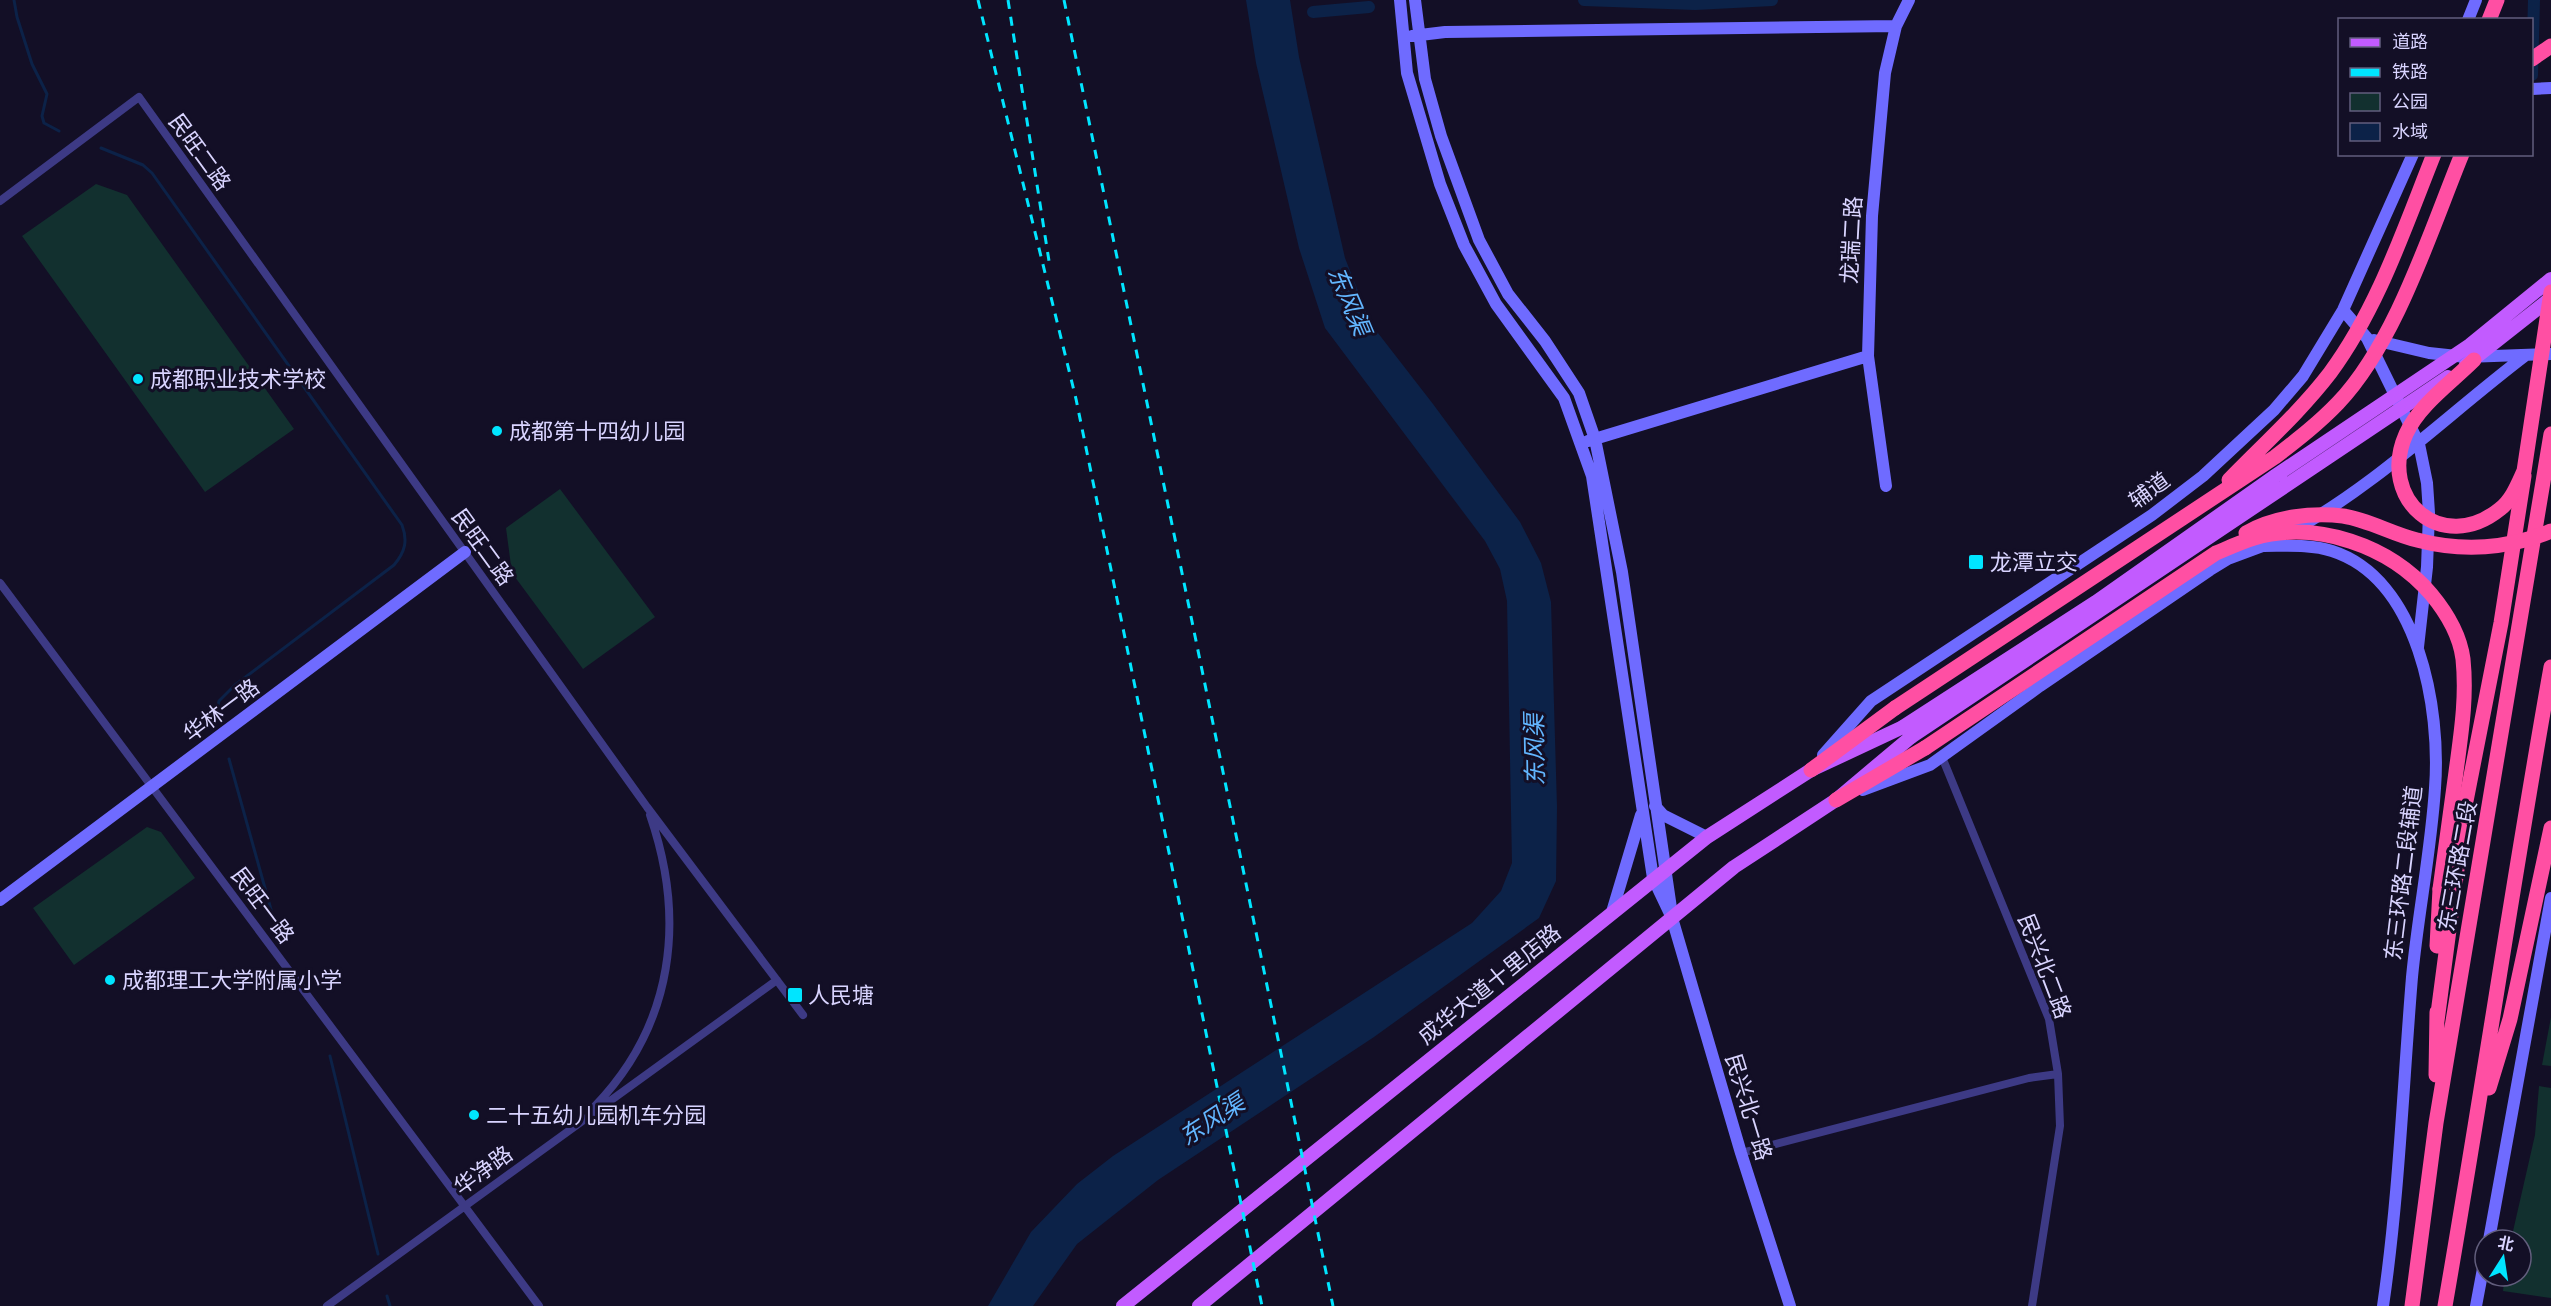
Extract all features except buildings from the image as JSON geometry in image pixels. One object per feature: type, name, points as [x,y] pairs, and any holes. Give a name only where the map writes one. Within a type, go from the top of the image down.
[{"type":"highway","points":[[2490,18],[2497,0]]},
{"type":"highway","points":[[2533,58],[2551,46]]},
{"type":"highway","points":[[2209,500],[2306,402],[2352,341],[2380,288],[2433,156]]},
{"type":"highway","points":[[1811,770],[1896,708],[2209,500],[2310,430],[2340,402],[2366,367],[2392,322],[2461,156]]},
{"type":"highway","points":[[2446,888],[2466,801],[2501,623],[2551,292]]},
{"type":"highway","points":[[2475,360],[2412,422],[2405,435],[2398,463],[2402,489],[2411,504],[2437,524],[2449,528],[2476,524],[2501,509],[2512,495],[2524,471]]},
{"type":"highway","name":"东三环路二段","points":[[2412,1306],[2436,1123],[2551,434]]},
{"type":"highway","points":[[1836,800],[1925,748],[2249,531],[2283,519],[2343,516],[2418,541],[2475,548],[2498,547],[2551,531]]},
{"type":"highway","points":[[2216,553],[2255,538],[2291,533],[2354,541],[2386,555],[2418,579],[2439,604],[2453,628],[2462,655],[2465,684],[2464,717],[2446,888],[2437,1021],[2436,1123]]},
{"type":"highway","points":[[2445,1306],[2477,1123],[2510,901],[2551,667]]},
{"type":"highway","points":[[2477,1123],[2547,902],[2551,828]]},
{"type":"main road","points":[[1199,1306],[1734,867],[1836,800],[1907,732],[2274,476],[2470,345],[2551,279]]},
{"type":"main road","points":[[1907,732],[2475,360],[2551,297]]},
{"type":"main road","name":"成华大道十里店路","points":[[1123,1306],[1653,878],[1707,837],[1811,770],[1907,732]]},
{"type":"street","points":[[1400,0],[1407,73],[1420,120],[1464,245],[1496,304],[1564,398],[1592,476],[1649,807],[1666,868],[1672,918]]},
{"type":"street","points":[[1415,0],[1425,79],[1441,136],[1479,240],[1508,294],[1545,341],[1579,393],[1595,439],[1622,572],[1649,807],[1653,878],[1672,918]]},
{"type":"street","name":"龙瑞二路","points":[[1886,486],[1868,356],[1872,216],[1885,73],[1896,26],[1910,0]]},
{"type":"street","points":[[2469,18],[2476,0]]},
{"type":"street","points":[[1402,38],[1444,32],[1896,26]]},
{"type":"street","points":[[2533,89],[2551,88]]},
{"type":"street","name":"民旺二路","points":[[0,201],[139,97],[647,807],[804,1015]]},
{"type":"street","name":"辅道","points":[[1811,770],[1871,701],[2152,515],[2203,476],[2274,410],[2303,376],[2343,310],[2412,156]]},
{"type":"street","points":[[2343,310],[2367,338],[2419,444],[2427,483],[2429,513],[2427,567],[2417,648]]},
{"type":"street","points":[[2367,338],[2429,353],[2466,357],[2551,354]]},
{"type":"street","points":[[1836,800],[1930,765],[2049,679],[2210,570],[2228,560],[2264,546],[2329,511],[2419,444],[2526,355]]},
{"type":"street","points":[[1582,443],[1868,356]]},
{"type":"street","name":"东三环路二段辅道","points":[[2264,546],[2310,547],[2331,551],[2369,572],[2401,608],[2417,648],[2434,728],[2436,787],[2414,956],[2383,1306]]},
{"type":"street","name":"华林一路","points":[[0,900],[465,552]]},
{"type":"street","name":"民旺一路","points":[[0,583],[539,1306]]},
{"type":"street","name":"民兴北二路","points":[[1942,757],[2049,1020],[2058,1074],[2060,1126],[2032,1306]]},
{"type":"street","points":[[580,1122],[623,1073],[640,1046],[654,1015],[664,982],[670,944],[671,915],[666,871],[647,807]]},
{"type":"street","points":[[1649,807],[1707,837]]},
{"type":"street","points":[[1612,912],[1649,807]]},
{"type":"street","points":[[2491,1228],[2549,919],[2547,902]]},
{"type":"street","name":"民兴北一路","points":[[1672,918],[1741,1153],[1790,1306]]},
{"type":"street","name":"华净路","points":[[327,1306],[777,980]]},
{"type":"street","points":[[1741,1153],[2030,1078],[2058,1074]]},
{"type":"street","points":[[2476,1306],[2479,1288]]},
{"type":"green space","points":[[96,184],[127,195],[294,429],[205,492],[22,236]]},
{"type":"green space","points":[[560,489],[655,617],[583,669],[512,573],[506,528]]},
{"type":"green space","points":[[147,827],[161,832],[195,878],[74,965],[33,908]]},
{"type":"green space","points":[[2551,1017],[2551,1066],[2542,1065]]},
{"type":"green space","points":[[2539,1086],[2551,1088],[2551,1298],[2503,1291],[2503,1288],[2533,1288],[2533,1228],[2514,1228],[2535,1135]]},
{"type":"water","name":"东风渠","points":[[1246,0],[1290,0],[1299,57],[1345,258],[1371,324],[1520,522],[1541,563],[1551,602],[1557,807],[1556,881],[1539,918],[1374,1037],[1158,1180],[1077,1244],[1033,1306],[988,1306],[1031,1232],[1077,1184],[1113,1156],[1472,923],[1501,891],[1512,863],[1507,601],[1500,569],[1485,541],[1325,328],[1299,248],[1256,63]]},
{"type":"waterway","points":[[14,0],[32,64],[47,94],[42,116],[44,123],[59,131]]},
{"type":"waterway","points":[[1584,0],[1695,4],[1772,0]]},
{"type":"waterway","points":[[2533,38],[2534,0]]},
{"type":"waterway","points":[[1313,12],[1369,7]]},
{"type":"waterway","points":[[101,148],[143,165],[152,173],[402,525],[404,531],[404,546],[401,556],[394,565],[235,685],[219,701],[216,714]]},
{"type":"waterway","points":[[229,759],[275,924]]},
{"type":"waterway","points":[[330,1056],[378,1254]]},
{"type":"waterway","points":[[387,1296],[390,1306]]},
{"type":"railway","points":[[978,0],[1076,399],[1262,1306]]},
{"type":"railway","points":[[1008,0],[1049,261]]},
{"type":"railway","points":[[1064,0],[1333,1306]]},
{"type":"place","name":"成都职业技术学校","points":[[138,379]]},
{"type":"place","name":"成都第十四幼儿园","points":[[497,431]]},
{"type":"place","name":"龙潭立交","points":[[1976,562]]},
{"type":"place","name":"成都理工大学附属小学","points":[[110,980]]},
{"type":"place","name":"人民塘","points":[[795,995]]},
{"type":"place","name":"二十五幼儿园机车分园","points":[[474,1115]]}]
